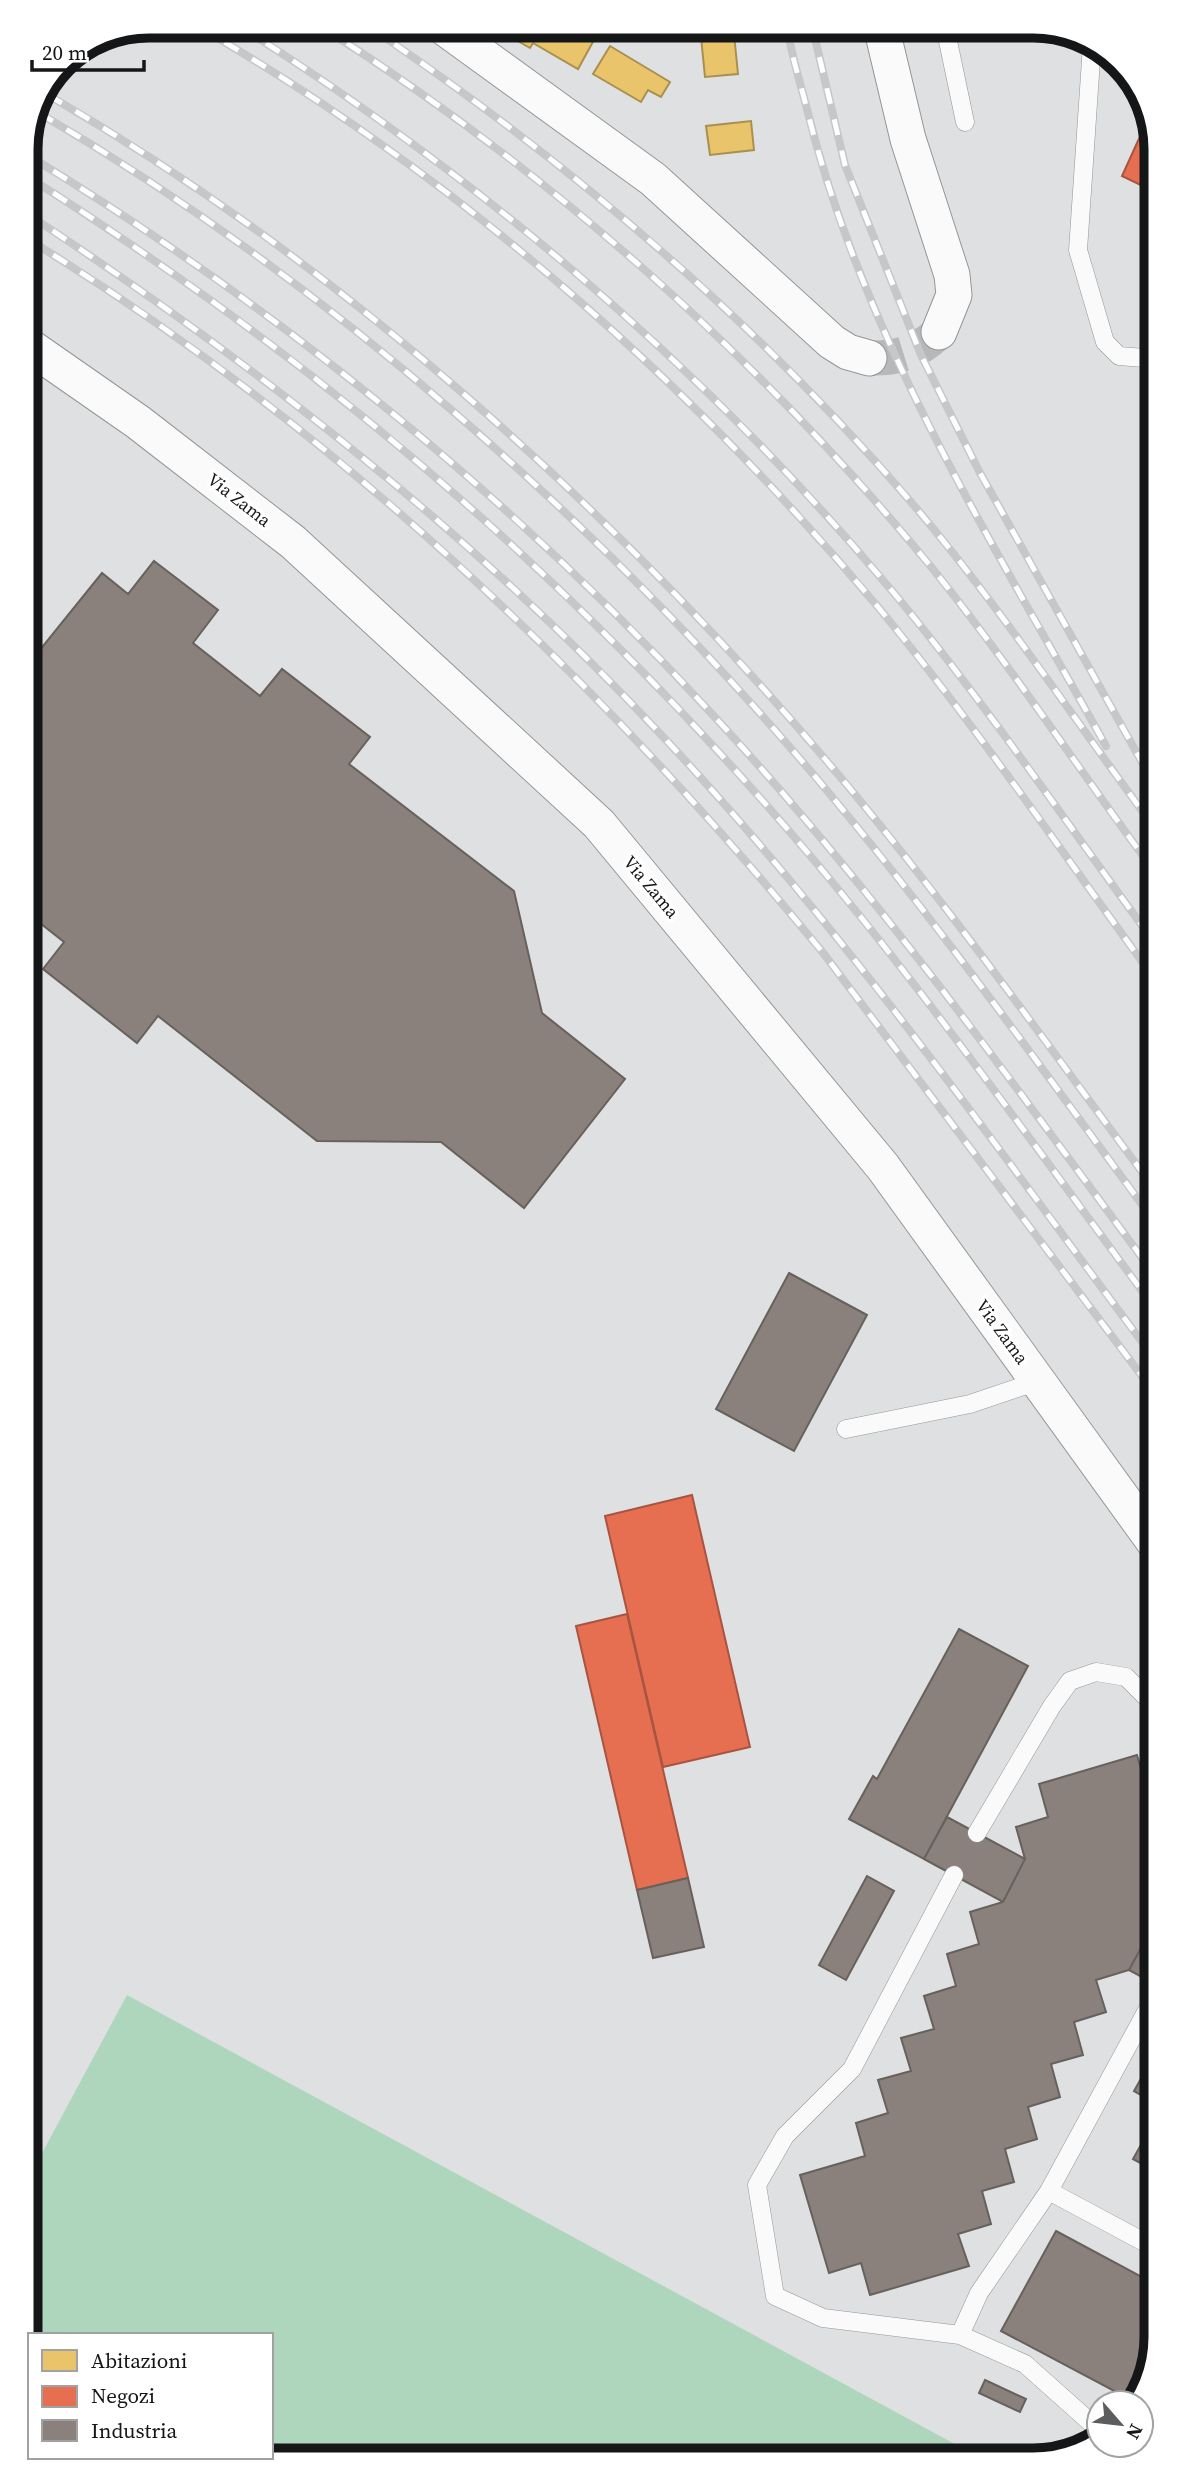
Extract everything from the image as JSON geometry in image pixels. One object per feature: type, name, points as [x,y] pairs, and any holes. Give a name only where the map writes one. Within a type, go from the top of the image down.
[{"type":"street","points":[[459,38],[653,179],[832,342],[848,352],[869,358]]},
{"type":"street","points":[[884,39],[908,139],[952,275],[954,295],[939,331]]},
{"type":"street","name":"Via Zama","points":[[39,353],[138,422],[293,542],[599,824],[883,1167],[1144,1528]]},
{"type":"lane","points":[[948,39],[965,122]]},
{"type":"lane","points":[[1091,55],[1079,250],[1105,342],[1119,356],[1144,358]]},
{"type":"lane","points":[[846,1429],[970,1404],[1038,1381]]},
{"type":"lane","points":[[977,1833],[1052,1706],[1070,1681],[1096,1672],[1126,1677],[1144,1695]]},
{"type":"lane","points":[[954,1875],[852,2069],[785,2136],[757,2185],[775,2296],[823,2318],[960,2335],[1025,2364],[1085,2418]]},
{"type":"lane","points":[[960,2335],[979,2293],[1049,2191],[1144,2017]]},
{"type":"lane","points":[[1049,2191],[1144,2242]]},
{"type":"green space","points":[[127,1995],[962,2448],[273,2448],[273,2333],[38,2333],[38,2161]]},
{"type":"building: Abitazioni","points":[[513,38],[595,38],[578,69],[533,43],[530,48]]},
{"type":"building: Abitazioni","points":[[701,39],[734,39],[738,74],[705,77]]},
{"type":"building: Abitazioni","points":[[610,46],[670,82],[661,97],[648,90],[641,102],[593,74]]},
{"type":"building: Abitazioni","points":[[751,121],[754,150],[710,155],[706,126]]},
{"type":"building: Negozi","points":[[1142,131],[1144,187],[1122,176]]},
{"type":"building: Negozi","points":[[692,1495],[750,1747],[663,1767],[605,1516]]},
{"type":"building: Negozi","points":[[627,1614],[688,1878],[637,1890],[576,1626]]},
{"type":"building: Industria","points":[[154,561],[218,610],[193,643],[260,696],[282,669],[370,737],[349,764],[514,891],[542,1013],[625,1079],[524,1208],[441,1142],[317,1141],[158,1016],[137,1043],[43,969],[64,942],[39,922],[39,651],[102,573],[128,594]]},
{"type":"building: Industria","points":[[789,1273],[867,1315],[794,1451],[716,1409]]},
{"type":"building: Industria","points":[[959,1629],[1028,1666],[924,1859],[849,1819],[873,1776],[877,1779]]},
{"type":"building: Industria","points":[[1137,1755],[1144,1779],[1144,1943],[1129,1970],[1096,1980],[1106,2012],[1074,2022],[1083,2055],[1051,2064],[1060,2097],[1028,2107],[1037,2139],[1005,2149],[1014,2182],[982,2191],[991,2224],[958,2234],[969,2266],[870,2295],[861,2263],[829,2273],[800,2175],[865,2156],[856,2123],[888,2113],[878,2080],[911,2071],[901,2038],[934,2029],[924,1996],[956,1986],[947,1954],[979,1944],[970,1912],[1003,1902],[1025,1859],[1016,1827],[1048,1817],[1039,1784]]},
{"type":"building: Industria","points":[[947,1817],[1025,1859],[1003,1902],[924,1859]]},
{"type":"building: Industria","points":[[867,1876],[894,1891],[846,1980],[819,1965]]},
{"type":"building: Industria","points":[[688,1878],[704,1947],[653,1958],[637,1890]]},
{"type":"building: Industria","points":[[1144,1943],[1144,1978],[1129,1970]]},
{"type":"building: Industria","points":[[1144,2073],[1144,2097],[1134,2091]]},
{"type":"building: Industria","points":[[1144,2139],[1144,2165],[1133,2159]]},
{"type":"building: Industria","points":[[1056,2231],[1144,2278],[1144,2352],[1141,2367],[1131,2389],[1111,2389],[1001,2331]]},
{"type":"building: Industria","points":[[985,2380],[1026,2399],[1020,2412],[979,2393]]},
{"type":"tunnel","points":[[869,358],[907,353],[924,345],[939,332]]},
{"type":"railway","points":[[217,38],[293,85],[386,148],[476,215],[563,287],[647,362],[727,441],[804,522],[915,652],[986,745],[1144,964]]},
{"type":"railway","points":[[257,38],[419,148],[505,214],[669,356],[747,431],[821,510],[928,635],[1144,928]]},
{"type":"railway","points":[[338,38],[489,143],[570,206],[723,342],[796,415],[866,490],[962,605],[1144,857]]},
{"type":"railway","points":[[386,38],[443,78],[586,188],[723,306],[788,369],[851,434],[944,541],[1144,813]]},
{"type":"railway","points":[[789,39],[831,194],[861,277],[896,358],[976,515],[1106,746]]},
{"type":"railway","points":[[815,39],[845,165],[921,355],[979,471],[1144,766]]},
{"type":"railway","points":[[52,97],[156,162],[262,234],[365,312],[464,394],[560,481],[653,571],[741,664],[869,811],[994,972],[1144,1174]]},
{"type":"railway","points":[[44,116],[146,180],[251,252],[354,329],[453,412],[549,498],[642,587],[730,680],[858,828],[989,996],[1144,1207]]},
{"type":"railway","points":[[39,162],[212,276],[389,410],[474,482],[635,634],[772,781],[887,919],[1144,1260]]},
{"type":"railway","points":[[39,184],[175,275],[349,405],[432,474],[592,621],[742,777],[813,859],[902,969],[1144,1293]]},
{"type":"railway","points":[[39,222],[198,331],[363,458],[519,594],[594,666],[734,814],[798,890],[921,1045],[1144,1345]]},
{"type":"railway","points":[[39,246],[139,311],[249,390],[354,474],[455,563],[553,655],[647,752],[737,851],[824,954],[1144,1379]]}]
